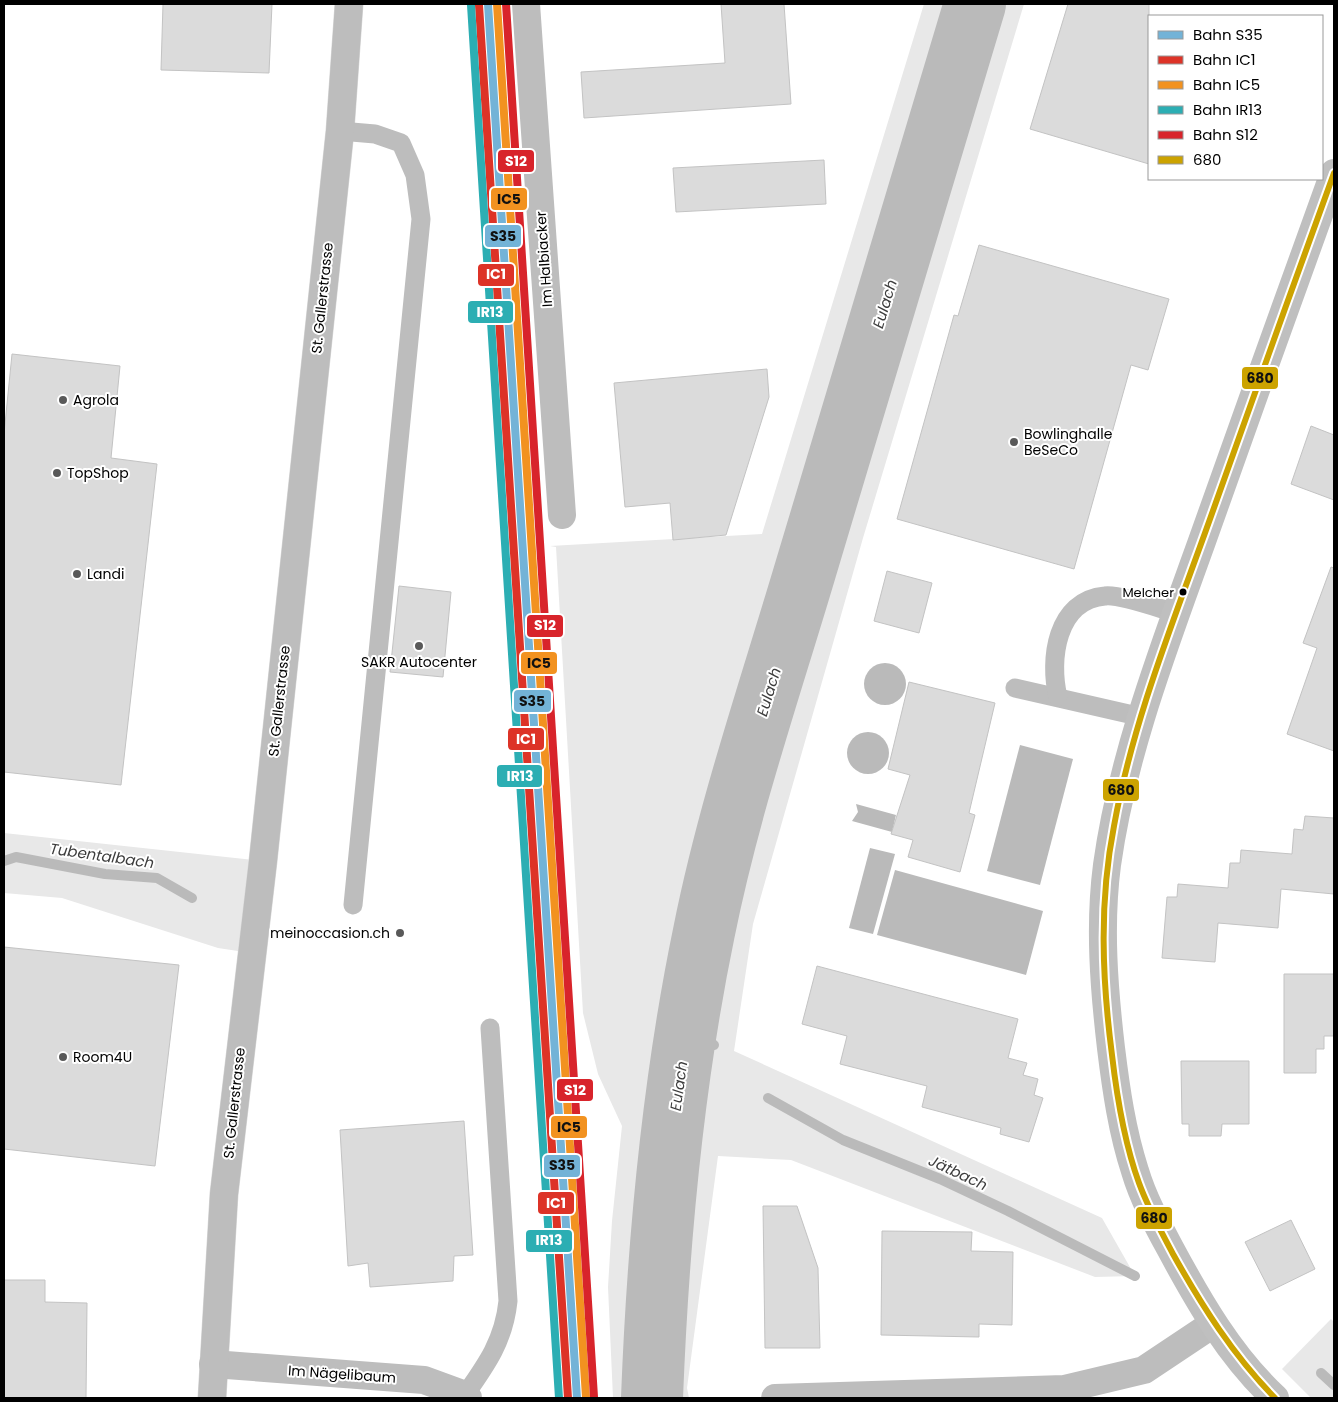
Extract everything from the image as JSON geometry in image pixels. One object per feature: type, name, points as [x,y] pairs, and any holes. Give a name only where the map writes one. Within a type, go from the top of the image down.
[{"type":"main road","name":"St. Gallerstrasse","points":[[212,1398],[224,1194],[264,851],[340,131],[349,4]]},
{"type":"main road","name":"Im Halbiacker","points":[[526,4],[562,515]]},
{"type":"main road","points":[[1275,1398],[1264,1388],[1213,1324],[1157,1224],[1135,1172],[1118,1098],[1104,992],[1103,942],[1107,866],[1120,800],[1142,717],[1176,613],[1334,173]]},
{"type":"main road","points":[[775,1398],[1064,1389],[1144,1370],[1213,1324]]},
{"type":"main road","name":"Im Nägelibaum","points":[[213,1364],[424,1380],[466,1397]]},
{"type":"lane","points":[[340,131],[375,134],[401,143],[415,175],[421,219],[354,905]]},
{"type":"lane","points":[[1058,697],[1054,680],[1053,662],[1057,641],[1065,621],[1076,609],[1090,600],[1106,595],[1176,613]]},
{"type":"lane","points":[[1016,688],[1142,717]]},
{"type":"lane","points":[[466,1397],[491,1358],[506,1322],[508,1301],[490,1028]]},
{"type":"shaded area","points":[[924,4],[1024,4],[863,538],[753,924],[734,1051],[1102,1218],[1135,1276],[1095,1277],[791,1160],[718,1156],[687,1388],[689,1398],[613,1398],[608,1287],[612,1221],[622,1126],[598,1074],[583,1013],[556,547],[550,546],[762,534]]},
{"type":"shaded area","points":[[885,663],[900,669],[906,684],[900,699],[885,705],[870,699],[864,684],[870,669]]},
{"type":"shaded area","points":[[864,732],[872,732],[883,738],[889,753],[883,768],[872,774],[864,774],[853,768],[847,757],[847,749],[853,738]]},
{"type":"shaded area","points":[[1020,745],[1073,759],[1040,885],[987,871]]},
{"type":"shaded area","points":[[856,804],[896,815],[892,832],[852,821],[858,812]]},
{"type":"shaded area","points":[[4,833],[263,861],[251,953],[218,948],[62,898],[4,893]]},
{"type":"shaded area","points":[[870,848],[895,854],[873,934],[849,928]]},
{"type":"shaded area","points":[[895,870],[1043,911],[1026,975],[877,935]]},
{"type":"shaded area","points":[[1331,1319],[1334,1322],[1334,1398],[1311,1398],[1282,1369]]},
{"type":"building","points":[[163,4],[272,4],[269,73],[161,70]]},
{"type":"building","points":[[721,4],[784,4],[791,104],[584,118],[581,72],[725,63]]},
{"type":"building","points":[[1068,4],[1149,4],[1148,164],[1030,129]]},
{"type":"building","points":[[824,160],[826,204],[676,212],[673,168]]},
{"type":"building","name":"Bowlinghalle BeSeCo","points":[[979,245],[1169,299],[1148,370],[1131,365],[1074,569],[897,519],[954,315],[958,316]]},
{"type":"building","points":[[12,354],[120,366],[111,458],[157,464],[121,785],[4,772],[4,434]]},
{"type":"building","points":[[767,369],[769,397],[726,535],[673,540],[670,503],[625,507],[614,383]]},
{"type":"building","points":[[1311,426],[1334,435],[1334,500],[1291,484]]},
{"type":"building","points":[[1331,567],[1334,568],[1334,751],[1287,734],[1317,648],[1303,643]]},
{"type":"building","points":[[887,571],[932,583],[919,633],[874,621]]},
{"type":"building","points":[[399,586],[451,592],[443,677],[390,672]]},
{"type":"building","points":[[909,682],[995,703],[969,813],[975,815],[960,872],[908,857],[913,840],[891,834],[910,775],[888,769]]},
{"type":"building","points":[[1305,816],[1334,818],[1334,894],[1281,889],[1278,928],[1218,923],[1215,962],[1162,958],[1167,897],[1177,897],[1178,884],[1228,888],[1230,863],[1240,863],[1241,850],[1292,854],[1294,829],[1303,830]]},
{"type":"building","points":[[4,947],[179,965],[155,1166],[4,1149]]},
{"type":"building","points":[[817,966],[1018,1019],[1008,1058],[1027,1063],[1023,1075],[1038,1079],[1034,1095],[1043,1098],[1029,1142],[1000,1134],[1001,1128],[922,1107],[927,1086],[840,1064],[847,1036],[802,1024]]},
{"type":"building","points":[[1284,974],[1334,974],[1334,1036],[1324,1036],[1324,1049],[1316,1049],[1316,1073],[1284,1073]]},
{"type":"building","points":[[1181,1061],[1249,1061],[1249,1124],[1222,1124],[1221,1136],[1189,1136],[1189,1124],[1182,1124]]},
{"type":"building","points":[[464,1121],[473,1255],[454,1256],[453,1281],[370,1287],[368,1263],[348,1266],[340,1130]]},
{"type":"building","points":[[763,1206],[797,1206],[818,1268],[820,1348],[765,1348]]},
{"type":"building","points":[[1291,1220],[1315,1269],[1270,1291],[1245,1242]]},
{"type":"building","points":[[882,1231],[972,1232],[971,1251],[1013,1252],[1012,1325],[979,1324],[979,1337],[881,1335]]},
{"type":"building","points":[[4,1280],[45,1280],[45,1302],[87,1303],[86,1398],[4,1398]]},
{"type":"waterway","name":"Eulach","points":[[652,1398],[658,1281],[675,1106],[693,990],[714,887],[749,754],[975,4]]},
{"type":"waterway","name":"Tubentalbach","points":[[4,861],[16,857],[105,874],[157,878],[192,898]]},
{"type":"waterway","name":"Tubentalbach","points":[[688,945],[704,930]]},
{"type":"waterway","name":"Jätbach","points":[[687,1022],[714,1045]]},
{"type":"waterway","name":"Jätbach","points":[[768,1098],[843,1140],[940,1179],[1008,1211],[1135,1276]]},
{"type":"waterway","name":"Jätbach","points":[[1321,1373],[1334,1385]]},
{"type":"rail line","name":"S35","points":[[488,4],[577,1398]]},
{"type":"rail line","name":"IC5","points":[[497,4],[586,1397]]},
{"type":"rail line","name":"S12","points":[[506,4],[594,1397]]},
{"type":"rail line","name":"IR13","points":[[471,5],[559,1398]]},
{"type":"rail line","name":"IC1","points":[[479,5],[568,1398]]},
{"type":"transit line","name":"680","points":[[1275,1398],[1245,1365],[1207,1311],[1173,1254],[1139,1183],[1125,1136],[1114,1071],[1104,969],[1104,912],[1109,855],[1114,826],[1122,787],[1143,709],[1334,173]]},
{"type":"place","name":"Agrola","points":[[63,400]]},
{"type":"place","name":"Bowlinghalle BeSeCo","points":[[1014,442]]},
{"type":"place","name":"TopShop","points":[[57,473]]},
{"type":"place","name":"Landi","points":[[77,574]]},
{"type":"place","name":"Melcher","points":[[1183,592]]},
{"type":"place","name":"SAKR Autocenter","points":[[419,646]]},
{"type":"place","name":"meinoccasion.ch","points":[[400,933]]},
{"type":"place","name":"Room4U","points":[[63,1057]]}]
